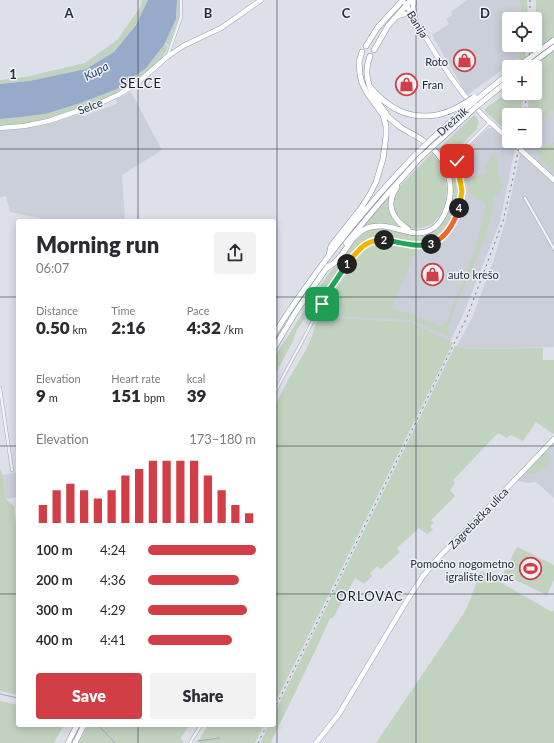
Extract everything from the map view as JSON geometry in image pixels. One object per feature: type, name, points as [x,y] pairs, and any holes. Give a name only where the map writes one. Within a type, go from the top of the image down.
[{"type":"highway","points":[[393,11],[396,0]]},
{"type":"highway","points":[[366,46],[378,27],[393,11],[404,2],[411,0]]},
{"type":"highway","points":[[414,0],[413,7],[415,19]]},
{"type":"highway","points":[[374,50],[384,31],[404,2]]},
{"type":"highway","points":[[392,20],[399,15],[406,13],[415,19]]},
{"type":"highway","points":[[527,60],[554,40]]},
{"type":"highway","points":[[536,60],[554,47]]},
{"type":"highway","points":[[328,255],[331,246],[361,208],[370,194],[380,171],[383,159],[386,136],[385,120],[362,83],[359,62],[362,52]]},
{"type":"highway","points":[[370,56],[367,68],[368,81],[378,101],[390,118]]},
{"type":"highway","name":"Drežnik","points":[[401,174],[416,155],[447,125],[502,79]]},
{"type":"highway","points":[[370,87],[386,102],[401,112],[422,116],[437,115],[452,111],[490,84],[498,82]]},
{"type":"highway","name":"Drežnik","points":[[401,174],[502,86]]},
{"type":"highway","points":[[327,268],[335,262],[356,236],[366,229],[376,226],[383,226],[421,233],[436,227],[445,214],[449,201],[449,178],[444,164],[436,151],[427,143],[402,128],[379,110]]},
{"type":"highway","points":[[401,174],[402,181],[394,192],[391,208],[398,222],[412,232]]},
{"type":"highway","points":[[276,332],[328,255],[358,218],[401,174]]},
{"type":"highway","points":[[276,345],[297,310],[327,268],[401,174]]},
{"type":"highway","points":[[68,743],[76,727]]},
{"type":"highway","points":[[75,743],[83,727]]},
{"type":"main road","name":"Selce","points":[[0,128],[24,126],[49,121],[98,104],[118,95],[136,84],[167,57],[183,46],[221,28],[261,0]]},
{"type":"main road","name":"Banija","points":[[404,2],[451,77],[473,105],[502,133]]},
{"type":"main road","name":"Banija","points":[[519,148],[554,180]]},
{"type":"main road","name":"Zagrebačka ulica","points":[[316,743],[339,714],[423,576],[439,557],[490,507],[554,439]]},
{"type":"street","name":"Selce","points":[[167,57],[181,17],[181,0]]},
{"type":"street","points":[[276,390],[327,294],[357,252],[372,240],[382,239],[423,246],[435,242],[445,235],[455,219],[461,202],[462,191],[457,165],[458,157],[462,150],[490,122]]},
{"type":"street","points":[[525,198],[554,249]]},
{"type":"street","points":[[0,388],[12,470]]},
{"type":"street","points":[[190,743],[200,727]]},
{"type":"shaded area","points":[[467,0],[520,0],[521,12],[502,12],[502,52],[519,52],[519,58],[516,60],[502,60],[502,70],[467,95],[432,35],[449,24],[446,19],[452,15],[451,12]]},
{"type":"shaded area","points":[[131,92],[162,150],[122,175],[125,219],[43,219],[10,212],[6,196],[0,197],[0,131],[45,125],[78,114],[85,116],[116,104],[117,99]]},
{"type":"shaded area","points":[[554,110],[554,347],[464,349],[457,346],[472,318],[492,265],[505,223],[522,148],[542,148],[542,121],[551,111]]},
{"type":"shaded area","points":[[493,128],[502,137],[502,148],[515,149],[500,222],[463,315],[450,342],[411,322],[319,317],[338,283],[358,253],[365,247],[380,241],[415,247],[424,247],[433,245],[445,238],[458,217],[463,205],[465,193],[460,159],[467,148],[487,129]]},
{"type":"shaded area","points":[[554,442],[554,498],[536,482],[515,482]]},
{"type":"shaded area","points":[[16,472],[16,497],[6,499],[3,475]]},
{"type":"green space","points":[[142,0],[148,0],[136,25],[114,52],[86,69],[29,81],[0,84],[0,80],[25,77],[85,63],[117,40],[141,6]]},
{"type":"green space","points":[[177,0],[179,0],[179,17],[169,45],[165,43],[176,19]]},
{"type":"green space","points":[[520,0],[527,0],[528,12],[521,12]]},
{"type":"green space","points":[[536,0],[554,0],[554,110],[551,111],[542,121],[542,108],[528,108],[528,100],[542,100],[542,60],[533,60],[533,52],[542,52],[542,12],[536,12]]},
{"type":"green space","points":[[165,44],[168,47],[163,56],[156,63],[142,76],[113,94],[80,108],[46,119],[25,124],[0,125],[0,119],[45,114],[78,104],[117,89],[146,68]]},
{"type":"green space","points":[[519,52],[526,52],[525,60],[519,60]]},
{"type":"green space","points":[[502,96],[502,100],[523,100],[522,108],[502,108],[502,127],[484,110]]},
{"type":"green space","points":[[474,115],[477,118],[478,128],[462,145],[455,157],[454,161],[459,195],[453,218],[444,232],[436,239],[427,242],[417,243],[388,237],[378,237],[364,242],[345,263],[318,305],[308,311],[303,317],[305,318],[296,331],[294,339],[276,373],[276,355],[279,349],[315,293],[343,255],[357,239],[363,234],[376,229],[422,235],[431,233],[443,222],[450,210],[452,182],[446,162],[438,149]]},
{"type":"green space","points":[[554,142],[554,172],[540,160],[536,149]]},
{"type":"green space","points":[[495,152],[499,166],[497,175],[499,175],[499,183],[505,184],[503,189],[493,197],[494,204],[484,241],[448,327],[449,337],[413,320],[342,316],[343,309],[334,300],[341,295],[336,289],[363,252],[371,246],[381,244],[417,250],[415,257],[412,255],[411,262],[392,308],[404,313],[405,311],[408,312],[440,326],[447,323],[473,255],[486,208],[484,201],[469,193],[466,178],[485,174],[485,168]]},
{"type":"green space","points":[[432,153],[440,163],[445,176],[447,190],[445,204],[440,215],[432,224],[422,228],[413,229],[395,215],[392,202],[399,187]]},
{"type":"green space","points":[[391,193],[391,215],[398,225],[396,226],[380,223],[363,227]]},
{"type":"green space","points":[[319,317],[411,322],[453,343],[276,701],[276,404],[306,350]]},
{"type":"green space","points":[[455,346],[464,349],[543,348],[543,360],[554,360],[554,433],[553,434],[536,422],[523,441],[511,435],[507,438],[498,433],[453,480],[455,483],[450,490],[455,496],[431,520],[434,523],[430,526],[433,530],[427,534],[419,528],[397,548],[400,552],[381,569],[377,566],[370,573],[372,576],[364,584],[355,578],[333,618],[330,618],[271,742],[273,743],[260,743],[268,727],[276,727],[276,710]]},
{"type":"green space","points":[[546,451],[549,452],[550,462],[538,472],[528,473],[527,471]]},
{"type":"green space","points":[[0,469],[3,475],[6,499],[14,506],[16,524],[16,695],[0,691]]},
{"type":"green space","name":"Pomoćno nogometno igralište Ilovac","points":[[517,547],[554,565],[554,580],[547,595],[503,574]]},
{"type":"green space","points":[[481,571],[552,612],[554,610],[554,743],[376,743],[466,610]]},
{"type":"green space","points":[[0,701],[16,705],[16,727],[63,727],[54,743],[0,743]]},
{"type":"green space","points":[[87,727],[188,727],[181,738],[182,743],[79,743]]},
{"type":"green space","points":[[207,727],[263,727],[255,743],[197,743]]},
{"type":"water","name":"Kupa","points":[[148,0],[177,0],[176,19],[164,45],[146,68],[117,89],[78,104],[45,114],[0,119],[0,84],[29,81],[86,69],[114,52],[136,25]]},
{"type":"waterway","points":[[0,694],[16,698]]},
{"type":"waterway","points":[[100,727],[115,743]]},
{"type":"waterway","points":[[198,741],[220,738]]},
{"type":"railway","points":[[530,0],[530,12]]},
{"type":"railway","points":[[529,60],[530,52]]},
{"type":"railway","points":[[525,108],[526,100]]},
{"type":"railway","points":[[276,706],[467,317],[503,221],[519,148]]},
{"type":"railway","points":[[258,743],[266,727]]},
{"type":"place","name":"Roto","points":[[464,61]]},
{"type":"place","name":"Fran","points":[[407,84]]},
{"type":"place","name":"auto krešo","points":[[433,274]]},
{"type":"place","name":"Pomoćno nogometno igralište Ilovac","points":[[530,569]]},
{"type":"district","name":"SELCE","points":[[141,83]]},
{"type":"district","name":"ORLOVAC","points":[[370,596]]},
{"type":"route","points":[[322,304],[340,274],[363,245],[372,240],[382,239],[423,246],[435,242],[445,235],[459,211],[462,196],[457,161]]}]
